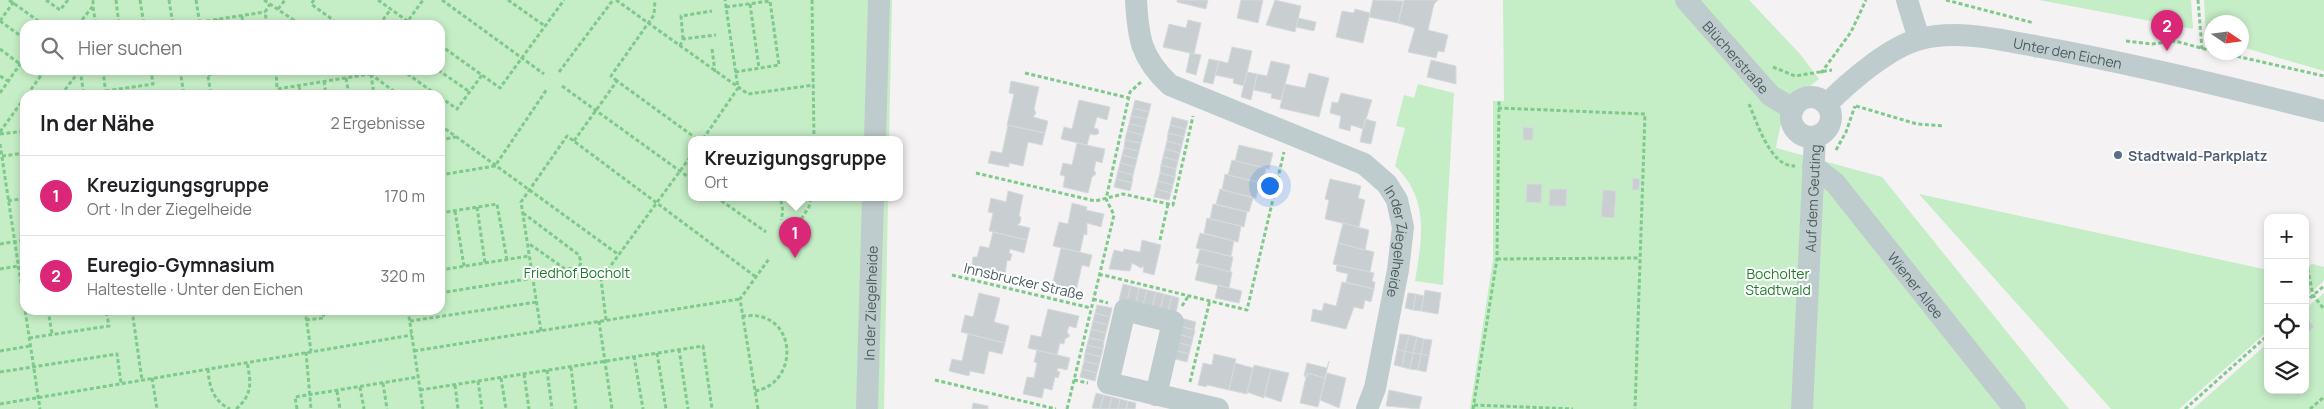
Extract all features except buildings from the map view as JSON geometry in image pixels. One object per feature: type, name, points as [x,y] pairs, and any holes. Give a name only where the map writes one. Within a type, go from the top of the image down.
[{"type":"street","points":[[875,136],[879,0]]},
{"type":"street","name":"In der Ziegelheide","points":[[1136,0],[1139,42],[1154,70],[1170,85],[1364,164],[1386,184],[1397,200],[1403,227],[1398,270],[1375,388],[1367,409]]},
{"type":"street","name":"Blücherstraße","points":[[1686,0],[1771,96],[1793,108]]},
{"type":"street","points":[[1907,0],[1919,39]]},
{"type":"street","name":"Unter den Eichen","points":[[1827,104],[1843,88],[1892,52],[1919,39],[1947,36],[1983,37],[2070,52],[2324,111]]},
{"type":"street","points":[[1808,97],[1822,99],[1827,104],[1831,113],[1831,122],[1821,135],[1815,137],[1804,136],[1794,127],[1791,120],[1793,108],[1801,99],[1808,97]]},
{"type":"street","name":"Auf dem Geuting","points":[[1802,409],[1815,137]]},
{"type":"street","name":"Wiener Allee","points":[[1813,166],[1835,183],[2014,409]]},
{"type":"street","name":"In der Ziegelheide","points":[[867,409],[873,201]]},
{"type":"street","points":[[1156,395],[1218,409]]},
{"type":"path","points":[[9,0],[14,1],[38,20]]},
{"type":"path","points":[[46,0],[60,10],[68,0]]},
{"type":"path","points":[[93,0],[95,20]]},
{"type":"path","points":[[116,0],[118,20]]},
{"type":"path","points":[[140,0],[143,20]]},
{"type":"path","points":[[169,0],[172,20]]},
{"type":"path","points":[[196,0],[199,20]]},
{"type":"path","points":[[264,0],[291,20]]},
{"type":"path","points":[[278,9],[284,0]]},
{"type":"path","points":[[314,0],[311,4],[333,20]]},
{"type":"path","points":[[378,0],[404,20]]},
{"type":"path","points":[[409,20],[423,0]]},
{"type":"path","points":[[442,0],[544,74]]},
{"type":"path","points":[[508,0],[545,26]]},
{"type":"path","points":[[445,49],[500,88],[564,0]]},
{"type":"path","points":[[559,72],[615,0],[748,94],[814,85]]},
{"type":"path","points":[[655,0],[655,11],[611,76],[693,136]]},
{"type":"path","points":[[705,136],[738,88],[725,0]]},
{"type":"path","points":[[812,0],[814,136]]},
{"type":"path","points":[[1767,64],[1795,76],[1821,73],[1851,32],[1866,0]]},
{"type":"path","points":[[1946,0],[2000,16],[2039,24]]},
{"type":"path","points":[[2116,40],[2152,44],[2175,41],[2202,49],[2198,0]]},
{"type":"path","points":[[14,1],[0,21],[20,35]]},
{"type":"path","points":[[726,7],[770,1],[779,65],[735,72]]},
{"type":"path","points":[[266,20],[265,12],[270,4]]},
{"type":"path","points":[[750,4],[759,68]]},
{"type":"path","points":[[82,20],[93,6]]},
{"type":"path","points":[[383,20],[391,9]]},
{"type":"path","points":[[680,46],[683,39],[681,16],[712,11]]},
{"type":"path","points":[[213,20],[265,12]]},
{"type":"path","points":[[242,16],[242,20]]},
{"type":"path","points":[[683,39],[716,35]]},
{"type":"path","points":[[0,49],[20,64],[0,93]]},
{"type":"path","points":[[712,49],[716,72]]},
{"type":"path","points":[[2249,59],[2324,76]]},
{"type":"path","name":"Innsbrucker Straße","points":[[1067,409],[1114,215],[1106,200],[1130,92],[1154,70]]},
{"type":"path","points":[[1025,74],[1129,98]]},
{"type":"path","points":[[30,90],[41,75]]},
{"type":"path","points":[[64,90],[76,75]]},
{"type":"path","points":[[81,75],[83,90]]},
{"type":"path","points":[[103,75],[105,90]]},
{"type":"path","points":[[122,90],[153,84],[152,75]]},
{"type":"path","points":[[181,75],[183,90]]},
{"type":"path","points":[[208,75],[210,90]]},
{"type":"path","points":[[276,75],[277,89],[359,75]]},
{"type":"path","points":[[372,75],[374,90]]},
{"type":"path","points":[[375,75],[392,90]]},
{"type":"path","points":[[409,75],[430,90]]},
{"type":"path","points":[[445,75],[470,92]]},
{"type":"path","points":[[445,100],[457,109],[482,75]]},
{"type":"path","points":[[0,76],[8,81]]},
{"type":"path","points":[[346,78],[348,90]]},
{"type":"path","points":[[324,81],[325,90]]},
{"type":"path","points":[[574,141],[617,81]]},
{"type":"path","points":[[299,86],[300,90]]},
{"type":"path","points":[[562,86],[688,177]]},
{"type":"path","points":[[445,174],[495,166],[547,89]]},
{"type":"path","points":[[976,173],[1094,201],[1106,200],[1123,194],[1173,205],[1198,97]]},
{"type":"path","points":[[1499,100],[1497,259],[1474,407],[1573,409]]},
{"type":"path","points":[[0,133],[20,104]]},
{"type":"path","points":[[1856,106],[1917,124],[1944,126]]},
{"type":"path","points":[[1498,108],[1645,114],[1635,409]]},
{"type":"path","points":[[445,130],[619,255]]},
{"type":"path","points":[[0,133],[20,131]]},
{"type":"path","points":[[1099,274],[1247,310],[1289,132]]},
{"type":"path","points":[[541,331],[521,202],[567,136],[756,277]]},
{"type":"path","points":[[445,139],[456,137]]},
{"type":"path","points":[[0,144],[20,280]]},
{"type":"path","points":[[2,156],[20,154]]},
{"type":"path","points":[[1774,156],[1790,166]]},
{"type":"path","points":[[606,320],[601,279],[688,160]]},
{"type":"path","points":[[8,201],[20,199]]},
{"type":"path","points":[[722,201],[766,232]]},
{"type":"path","points":[[781,201],[783,211],[781,220]]},
{"type":"path","points":[[794,230],[809,207],[810,201]]},
{"type":"path","points":[[445,212],[497,204],[507,260]]},
{"type":"path","points":[[1160,240],[1168,204]]},
{"type":"path","points":[[477,207],[485,263]]},
{"type":"path","points":[[455,210],[464,266]]},
{"type":"path","points":[[522,212],[579,255],[581,262],[579,268],[565,269],[527,242]]},
{"type":"path","points":[[0,244],[20,241]]},
{"type":"path","points":[[445,269],[529,256]]},
{"type":"path","points":[[1497,259],[1640,258]]},
{"type":"path","points":[[758,409],[740,299],[769,259]]},
{"type":"path","points":[[2306,259],[2313,295],[2324,309]]},
{"type":"path","points":[[0,269],[18,266]]},
{"type":"path","name":"Innsbrucker Straße","points":[[952,275],[1091,308]]},
{"type":"path","points":[[445,292],[533,278]]},
{"type":"path","points":[[2309,298],[2324,286]]},
{"type":"path","points":[[414,351],[740,299]]},
{"type":"path","points":[[1186,402],[1210,300]]},
{"type":"path","points":[[410,321],[537,302]]},
{"type":"path","points":[[25,315],[40,409]]},
{"type":"path","points":[[49,315],[52,334]]},
{"type":"path","points":[[29,338],[109,326],[107,315]]},
{"type":"path","points":[[133,315],[142,380]]},
{"type":"path","points":[[306,315],[311,351]]},
{"type":"path","points":[[306,320],[324,318],[324,315]]},
{"type":"path","points":[[409,315],[423,409]]},
{"type":"path","points":[[742,316],[759,316],[776,326],[785,340],[788,358],[782,374],[766,389],[755,391]]},
{"type":"path","points":[[599,321],[612,409]]},
{"type":"path","points":[[0,404],[412,335]]},
{"type":"path","points":[[2185,409],[2264,339]]},
{"type":"path","points":[[0,351],[30,346]]},
{"type":"path","points":[[420,390],[703,346],[712,409]]},
{"type":"path","points":[[679,349],[688,409]]},
{"type":"path","points":[[306,352],[308,395],[311,409]]},
{"type":"path","points":[[657,353],[666,409]]},
{"type":"path","points":[[0,372],[117,354],[121,383]]},
{"type":"path","points":[[634,356],[643,409]]},
{"type":"path","points":[[236,409],[246,400],[251,382],[247,362]]},
{"type":"path","points":[[571,366],[576,409]]},
{"type":"path","points":[[208,369],[209,387],[221,405],[230,409]]},
{"type":"path","points":[[546,370],[552,409]]},
{"type":"path","points":[[524,374],[529,409]]},
{"type":"path","points":[[297,409],[295,397],[418,377]]},
{"type":"path","points":[[150,409],[157,408],[152,378]]},
{"type":"path","points":[[501,378],[506,409]]},
{"type":"path","points":[[935,380],[1056,409]]},
{"type":"path","points":[[478,381],[482,409]]},
{"type":"path","points":[[383,384],[387,409]]},
{"type":"path","points":[[454,385],[458,409]]},
{"type":"path","points":[[360,387],[364,409]]},
{"type":"path","points":[[337,390],[340,409]]},
{"type":"path","points":[[2310,409],[2324,397]]},
{"type":"green space","name":"Friedhof Bocholt","points":[[0,0],[892,0],[889,136],[688,136],[688,201],[888,201],[884,409],[0,409]]},
{"type":"green space","name":"Bocholter Stadtwald","points":[[1503,0],[1749,0],[1800,54],[1819,79],[1794,101],[1784,117],[1776,148],[1882,177],[2069,409],[1470,409],[1493,260],[1493,101],[1504,101]]},
{"type":"green space","points":[[2039,0],[2191,0],[2193,29]]},
{"type":"green space","points":[[2204,0],[2324,0],[2324,71],[2249,49],[2249,15],[2205,15]]},
{"type":"green space","points":[[1418,84],[1454,93],[1443,285],[1415,281],[1421,235],[1419,206],[1414,192],[1395,166],[1405,128],[1396,126],[1404,95],[1414,98]]},
{"type":"green space","points":[[1919,194],[2264,269],[2264,335],[2179,409],[2111,409]]},
{"type":"green space","points":[[2312,264],[2324,267],[2324,281],[2309,294],[2309,266]]},
{"type":"green space","points":[[2324,293],[2324,409],[2193,409],[2264,347],[2264,394],[2309,394],[2309,306]]},
{"type":"place","name":"Euregio-Gymnasium","points":[[2167,51]]},
{"type":"place","name":"Stadtwald-Parkplatz","points":[[2118,155]]},
{"type":"place","name":"Kreuzigungsgruppe","points":[[795,258]]}]
